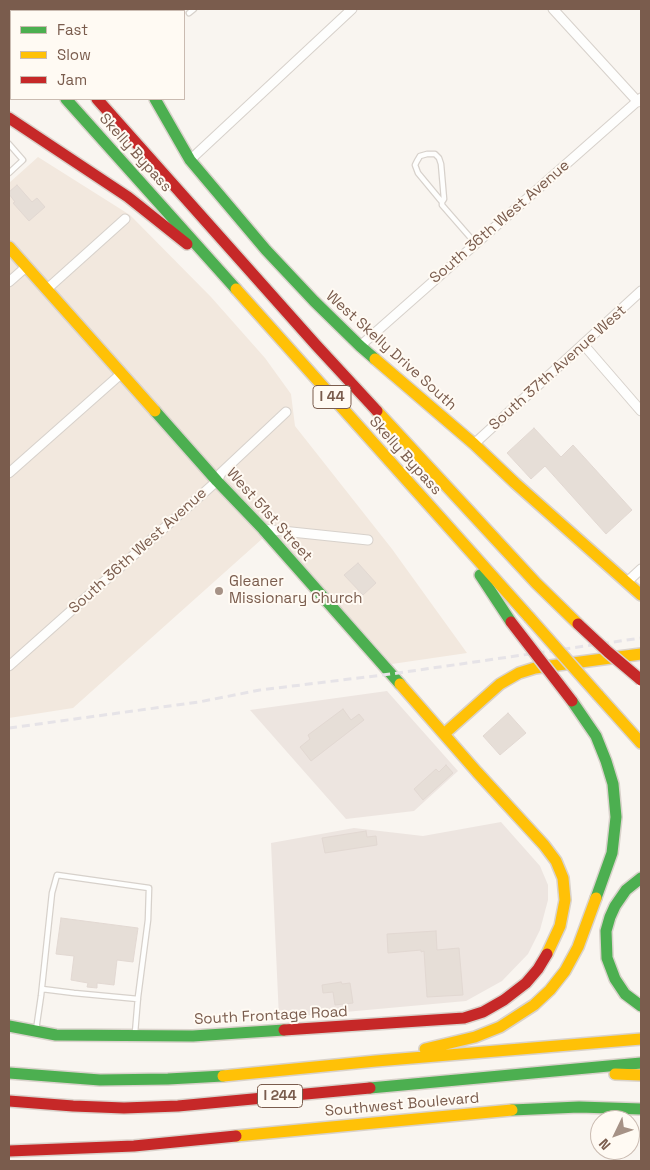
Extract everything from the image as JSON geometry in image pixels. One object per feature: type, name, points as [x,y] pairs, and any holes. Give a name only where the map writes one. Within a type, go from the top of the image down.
[{"type":"main road","name":"Skelly Bypass","points":[[98,100],[323,352],[489,533],[578,624],[641,680]]},
{"type":"main road","name":"West Skelly Drive South","points":[[156,100],[190,160],[266,250],[314,301],[360,346],[474,444],[641,595]]},
{"type":"main road","name":"Skelly Bypass","points":[[68,101],[641,743]]},
{"type":"main road","points":[[9,118],[128,197],[217,267]]},
{"type":"main road","name":"West 51st Street","points":[[9,248],[544,845],[556,861],[563,878],[565,900],[560,926],[549,951],[538,969],[526,983]]},
{"type":"main road","points":[[376,1061],[475,1038],[518,1017],[534,1005],[550,990],[565,971],[578,947],[612,853],[616,818],[612,784],[606,761],[596,736],[572,701],[511,622],[448,527]]},
{"type":"main road","points":[[444,734],[500,684],[519,673],[535,668],[641,654]]},
{"type":"main road","points":[[641,878],[626,890],[610,916],[606,931],[606,948],[607,958],[615,979],[625,994],[641,1006]]},
{"type":"main road","name":"South Frontage Road","points":[[9,1026],[56,1035],[193,1036],[447,1020],[464,1018],[483,1012],[504,1000],[526,983]]},
{"type":"main road","name":"I 244","points":[[9,1073],[100,1080],[228,1076],[376,1061],[641,1039]]},
{"type":"main road","name":"I 244","points":[[9,1101],[82,1107],[178,1106],[641,1062]]},
{"type":"main road","points":[[551,1071],[641,1075]]},
{"type":"main road","name":"Southwest Boulevard","points":[[12,1150],[134,1146],[533,1109],[579,1107],[641,1109]]},
{"type":"street","points":[[190,160],[352,9]]},
{"type":"street","points":[[553,9],[639,100]]},
{"type":"street","name":"South 36th West Avenue","points":[[360,346],[639,100]]},
{"type":"street","points":[[47,289],[125,219]]},
{"type":"street","points":[[9,282],[26,267]]},
{"type":"street","name":"South 37th Avenue West","points":[[474,444],[641,291]]},
{"type":"street","points":[[583,344],[641,411]]},
{"type":"street","points":[[9,473],[122,373]]},
{"type":"street","name":"South 36th West Avenue","points":[[9,666],[217,481],[221,472],[286,412]]},
{"type":"street","points":[[262,529],[368,540]]},
{"type":"street","points":[[627,582],[641,569]]},
{"type":"lane","points":[[189,13],[194,9]]},
{"type":"lane","points":[[9,144],[23,160],[9,173]]},
{"type":"lane","points":[[442,202],[444,199],[439,158],[435,154],[420,156],[415,165],[418,173],[442,202],[442,205],[476,244]]},
{"type":"lane","points":[[36,1031],[52,893],[57,875],[149,888],[148,920],[135,1036]]},
{"type":"lane","points":[[42,989],[138,999]]},
{"type":"shaded area","points":[[38,157],[130,215],[211,297],[265,358],[291,394],[295,426],[392,549],[467,653],[392,664],[272,530],[73,708],[9,718],[9,183]]},
{"type":"shaded area","points":[[387,691],[458,771],[414,811],[346,819],[250,710]]},
{"type":"shaded area","points":[[501,822],[540,866],[548,885],[548,900],[540,930],[528,954],[502,981],[466,1001],[279,1018],[271,843],[354,828],[423,836]]},
{"type":"building","points":[[17,185],[32,202],[37,198],[45,207],[29,221],[13,203],[15,202],[9,194]]},
{"type":"building","points":[[534,428],[561,457],[573,445],[632,510],[606,534],[545,466],[531,479],[507,453]]},
{"type":"building","points":[[358,563],[376,583],[363,595],[344,575]]},
{"type":"building","points":[[343,709],[351,720],[359,714],[364,720],[311,761],[300,747],[310,739],[308,735]]},
{"type":"building","points":[[508,713],[526,733],[500,755],[483,736]]},
{"type":"building","points":[[446,765],[453,773],[423,800],[414,789],[436,769],[439,772]]},
{"type":"building","points":[[366,831],[367,837],[376,836],[377,845],[325,853],[322,838]]},
{"type":"building","points":[[61,918],[138,928],[133,962],[117,960],[114,985],[97,983],[97,988],[87,987],[88,983],[71,980],[74,956],[56,954]]},
{"type":"building","points":[[436,931],[437,950],[459,948],[463,995],[427,997],[424,951],[388,953],[387,934]]},
{"type":"building","points":[[341,982],[342,984],[350,983],[353,1003],[335,1005],[333,992],[323,993],[322,985]]},
{"type":"railway","points":[[9,728],[199,702],[260,690],[391,674],[641,638]]},
{"type":"traffic: fast","points":[[67,100],[236,289]]},
{"type":"traffic: fast","points":[[156,100],[190,160],[266,250],[314,301],[375,359]]},
{"type":"traffic: fast","points":[[155,411],[217,481],[263,529],[400,684]]},
{"type":"traffic: fast","points":[[480,575],[511,622]]},
{"type":"traffic: fast","points":[[572,701],[596,736],[613,784],[616,817],[612,853],[596,898]]},
{"type":"traffic: fast","points":[[641,878],[626,890],[615,906],[606,931],[607,958],[615,979],[625,994],[641,1006]]},
{"type":"traffic: fast","points":[[9,1026],[56,1035],[193,1036],[284,1030]]},
{"type":"traffic: fast","points":[[370,1088],[641,1063]]},
{"type":"traffic: fast","points":[[9,1073],[100,1080],[223,1076]]},
{"type":"traffic: fast","points":[[512,1110],[579,1107],[641,1109]]},
{"type":"traffic: slow","points":[[9,247],[155,411]]},
{"type":"traffic: slow","points":[[236,289],[529,617]]},
{"type":"traffic: slow","points":[[375,359],[474,444],[641,595]]},
{"type":"traffic: slow","points":[[377,411],[536,583],[578,624]]},
{"type":"traffic: slow","points":[[529,617],[598,695]]},
{"type":"traffic: slow","points":[[444,734],[500,684],[519,673],[535,668],[641,654]]},
{"type":"traffic: slow","points":[[400,684],[544,845],[556,861],[563,878],[565,900],[560,926],[547,954]]},
{"type":"traffic: slow","points":[[598,695],[641,743]]},
{"type":"traffic: slow","points":[[425,1049],[475,1037],[500,1027],[534,1005],[550,990],[565,971],[578,947],[596,898]]},
{"type":"traffic: slow","points":[[223,1076],[641,1039]]},
{"type":"traffic: slow","points":[[615,1074],[641,1075]]},
{"type":"traffic: slow","points":[[236,1136],[512,1110]]},
{"type":"traffic: jam","points":[[98,100],[377,411]]},
{"type":"traffic: jam","points":[[9,118],[128,197],[187,244]]},
{"type":"traffic: jam","points":[[511,622],[572,701]]},
{"type":"traffic: jam","points":[[578,624],[641,680]]},
{"type":"traffic: jam","points":[[284,1030],[464,1018],[483,1012],[504,1000],[526,983],[538,969],[547,954]]},
{"type":"traffic: jam","points":[[9,1101],[124,1108],[178,1106],[370,1088]]},
{"type":"traffic: jam","points":[[9,1151],[134,1146],[236,1136]]},
{"type":"place","name":"Gleaner Missionary Church","points":[[219,591]]}]
